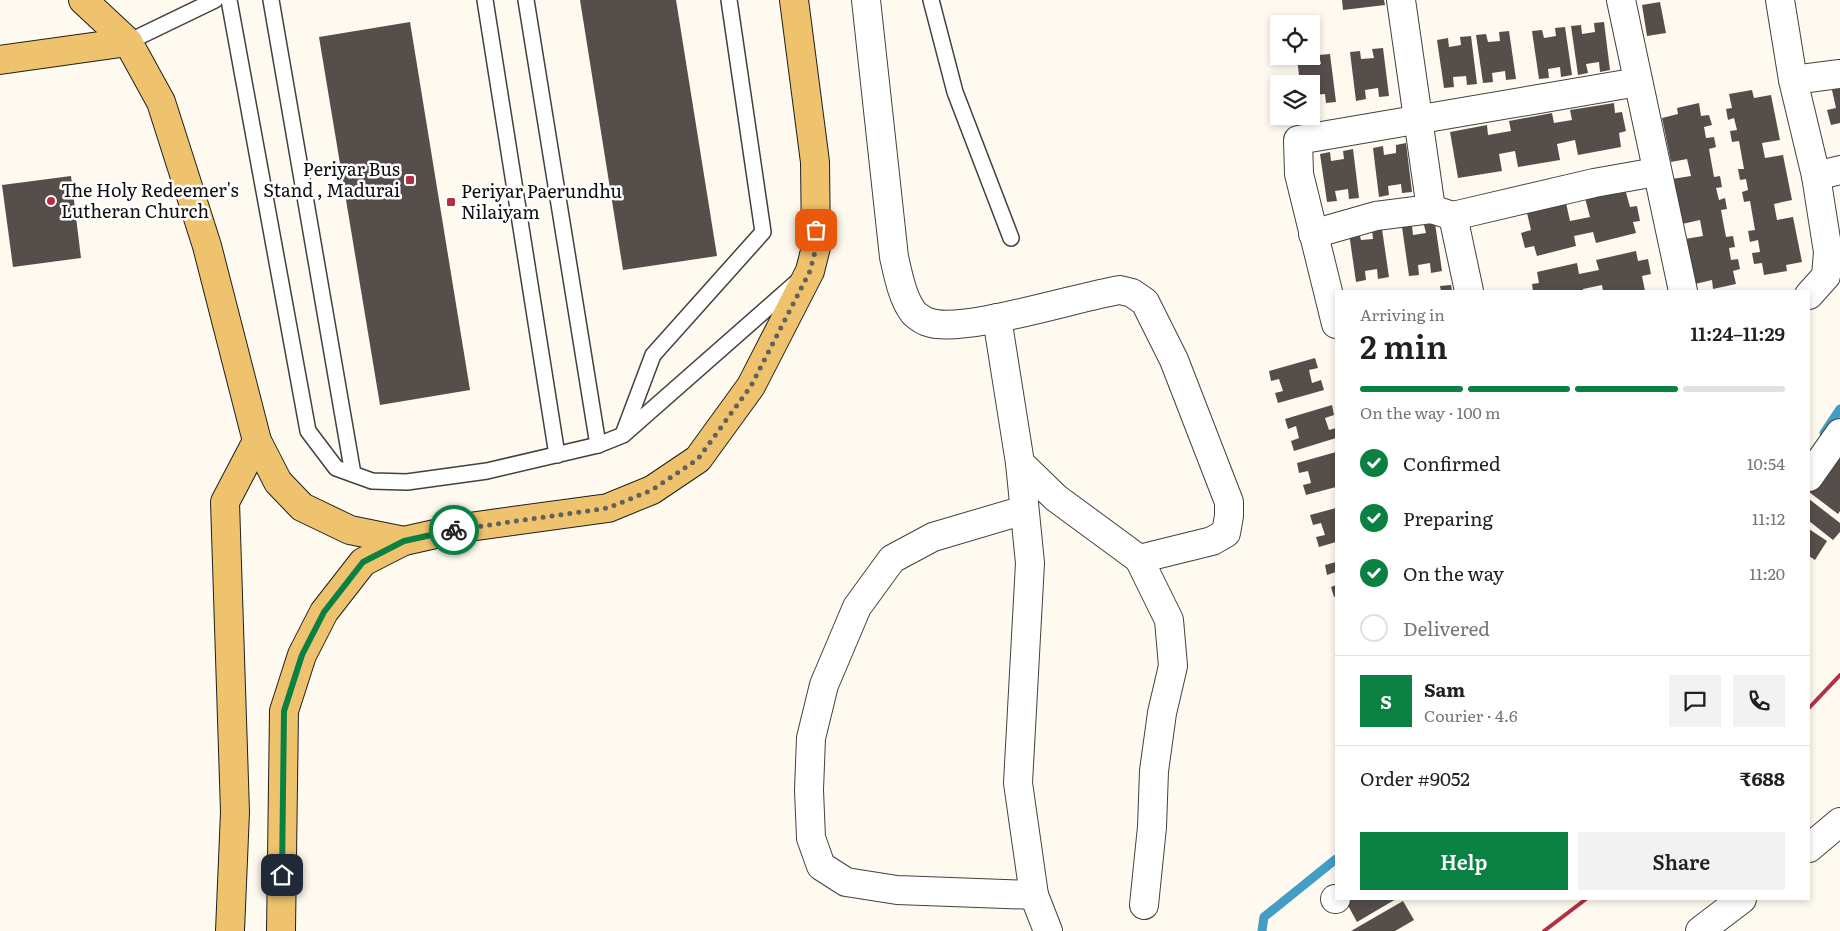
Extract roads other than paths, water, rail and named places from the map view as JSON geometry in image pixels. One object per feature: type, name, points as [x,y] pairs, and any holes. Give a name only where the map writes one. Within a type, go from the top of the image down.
[{"type":"main road","points":[[83,0],[128,42],[160,102],[206,246],[256,441],[278,482],[302,507],[350,530],[404,541]]},
{"type":"main road","points":[[281,931],[284,711],[302,655],[324,612],[363,562],[404,541],[462,528],[608,508],[652,490],[698,459],[751,386],[810,271],[816,248],[815,162],[794,0]]},
{"type":"main road","points":[[0,60],[128,42]]},
{"type":"main road","points":[[230,931],[235,812],[225,502],[256,441]]},
{"type":"street","points":[[866,0],[894,257],[899,281],[913,312],[929,323],[955,324],[996,318],[1120,290],[1132,293],[1145,302],[1174,360],[1229,502],[1230,516],[1226,533],[1212,541],[1139,559]]},
{"type":"street","points":[[1401,0],[1418,120],[1442,212],[1469,290]]},
{"type":"street","points":[[1621,0],[1656,172],[1683,290]]},
{"type":"street","points":[[1780,0],[1793,80],[1828,173],[1828,252],[1826,276],[1810,294]]},
{"type":"street","points":[[1793,80],[1840,74]]},
{"type":"street","points":[[1335,320],[1299,174],[1298,140],[1638,82]]},
{"type":"street","points":[[1313,234],[1376,216],[1442,212],[1656,172]]},
{"type":"street","points":[[996,318],[1020,463],[1030,563],[1027,650],[1018,783],[1034,895],[1048,931]]},
{"type":"street","points":[[1810,476],[1840,433]]},
{"type":"street","points":[[1020,463],[1056,498],[1139,559],[1169,620],[1173,666],[1162,713],[1154,771],[1152,827],[1144,905]]},
{"type":"street","points":[[1024,510],[933,537],[892,559],[857,607],[824,685],[811,738],[809,790],[811,838],[822,866],[846,882],[897,890],[1034,895]]},
{"type":"street","points":[[1810,847],[1840,822]]},
{"type":"street","points":[[1700,931],[1741,900]]},
{"type":"lane","points":[[128,42],[215,0]]},
{"type":"lane","points":[[229,0],[308,431],[336,468],[372,481],[407,482],[487,471],[598,445],[623,435],[810,271]]},
{"type":"lane","points":[[271,0],[353,474]]},
{"type":"lane","points":[[485,0],[557,455]]},
{"type":"lane","points":[[526,0],[598,445]]},
{"type":"lane","points":[[623,435],[653,355],[764,232],[728,0]]},
{"type":"lane","points":[[931,0],[955,92],[1011,238]]},
{"type":"waterway","points":[[1824,433],[1840,409]]},
{"type":"waterway","points":[[1262,931],[1264,917],[1335,860]]},
{"type":"railway","points":[[1810,707],[1840,675]]},
{"type":"railway","points":[[1544,931],[1585,900]]},
{"type":"place","name":"Periyar Bus Stand , Madurai","points":[[410,180]]},
{"type":"place","name":"The Holy Redeemer's Lutheran Church","points":[[51,201]]},
{"type":"place","name":"Periyar Paerundhu Nilaiyam","points":[[451,202]]}]
